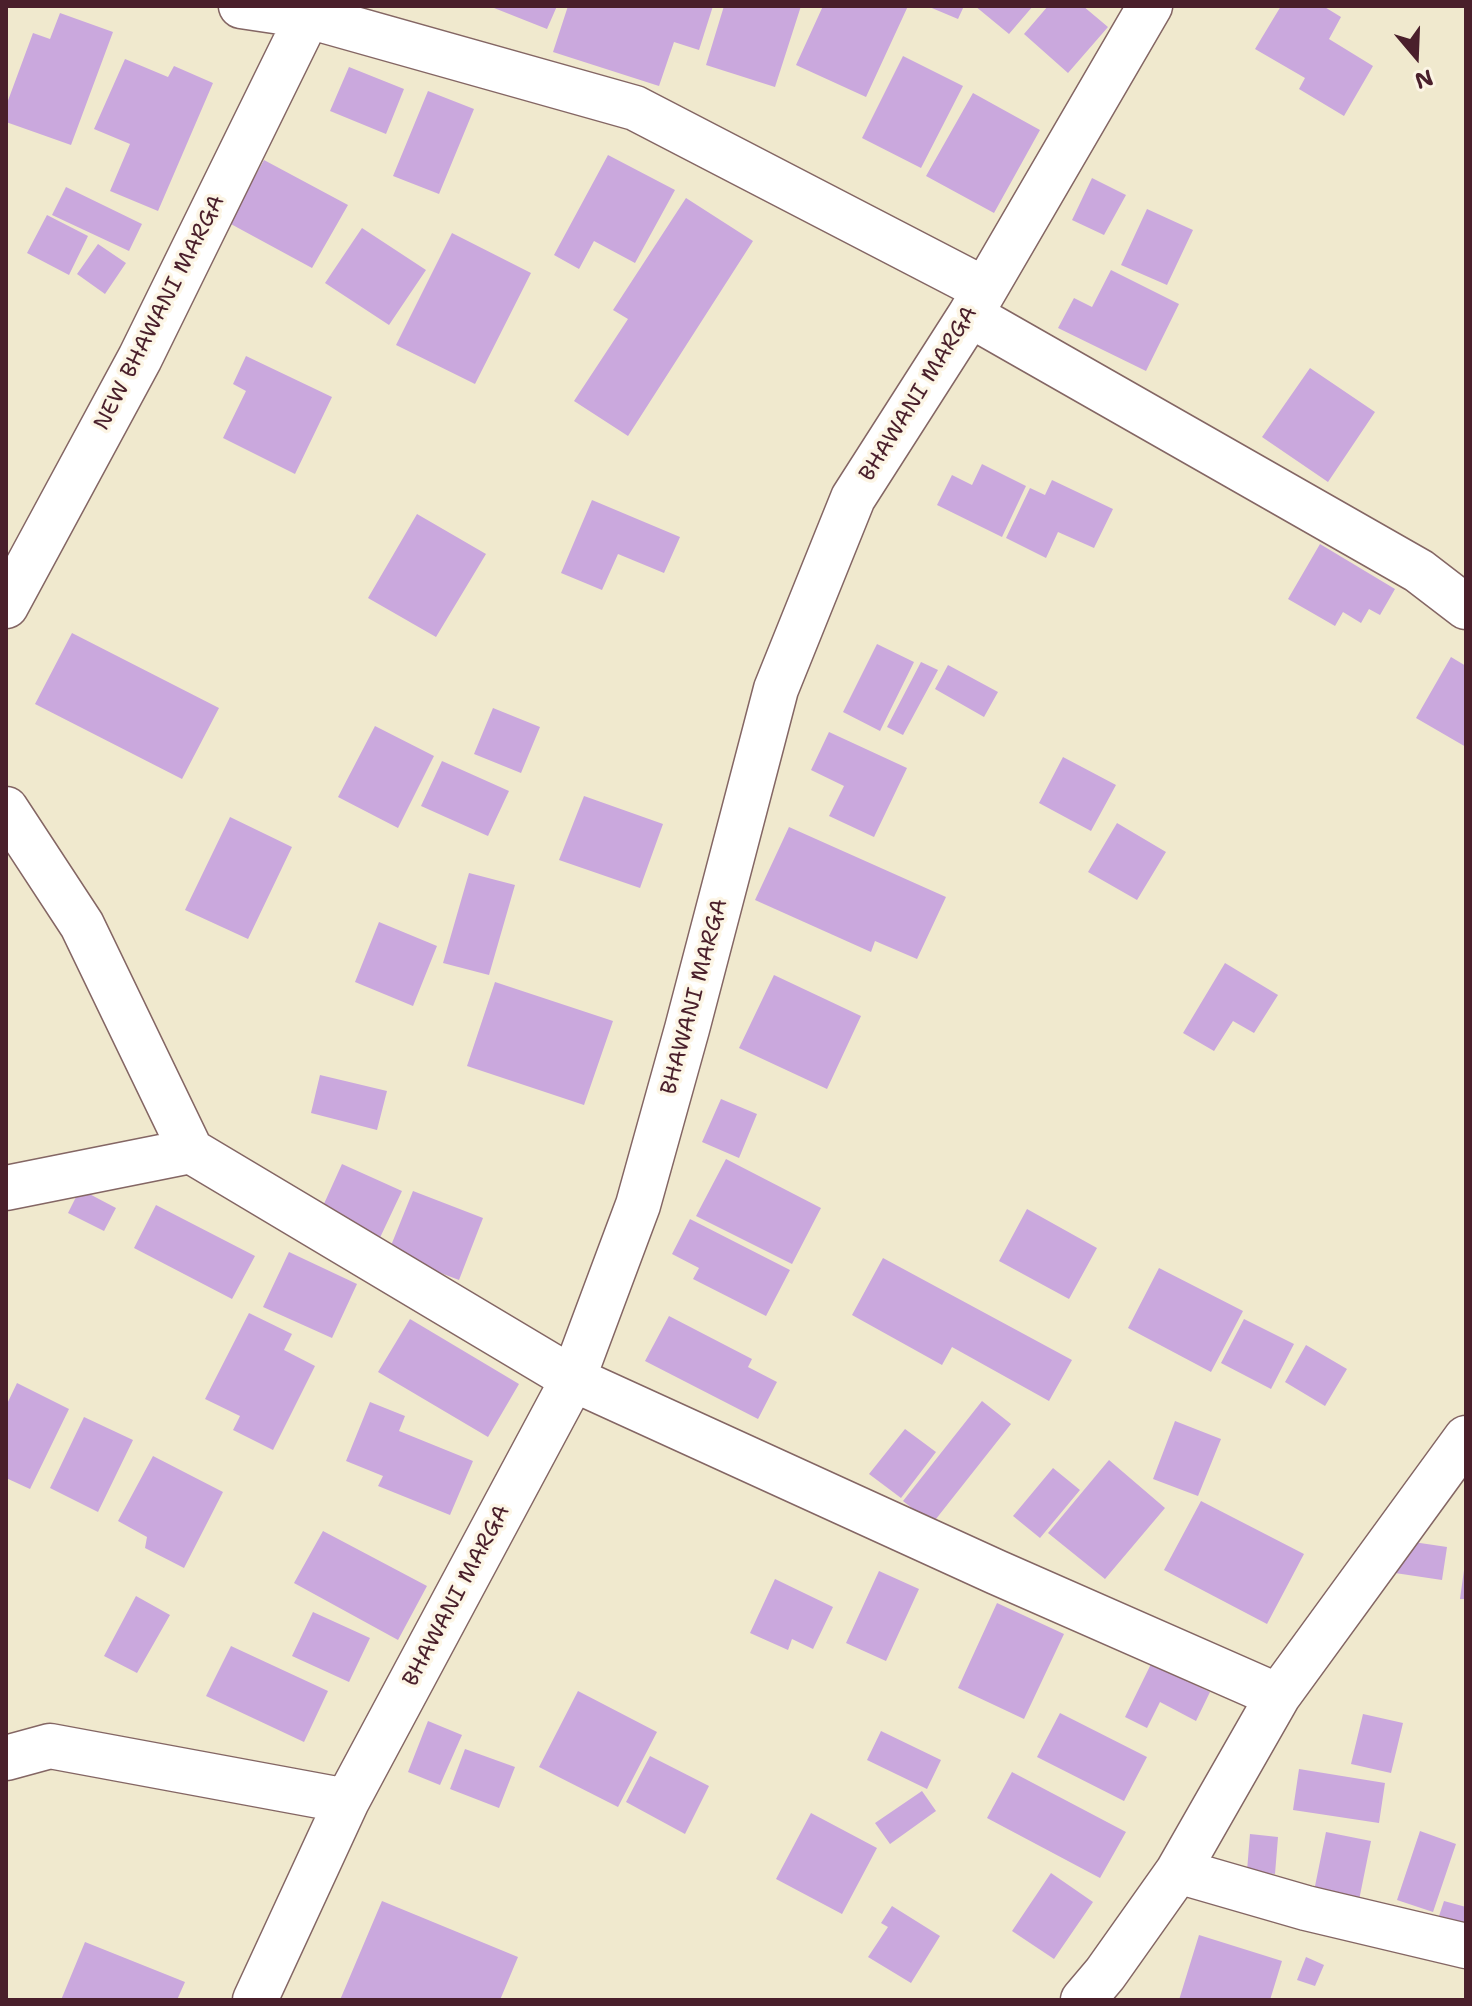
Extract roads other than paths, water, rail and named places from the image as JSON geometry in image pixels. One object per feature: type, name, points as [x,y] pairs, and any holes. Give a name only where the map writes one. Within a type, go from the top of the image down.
[{"type":"street","points":[[241,6],[308,16],[635,108],[977,302],[1419,571],[1466,607]]},
{"type":"street","name":"BHAWANI MARGA","points":[[255,2000],[347,1801],[573,1379],[638,1205],[776,689],[853,498],[977,302],[1150,6]]},
{"type":"street","name":"NEW BHAWANI MARGA","points":[[6,606],[140,358],[308,16]]},
{"type":"street","points":[[6,809],[82,925],[191,1151],[573,1379],[996,1572],[1278,1696]]},
{"type":"street","points":[[6,1188],[191,1151]]},
{"type":"street","points":[[1083,2000],[1178,1871],[1278,1696],[1466,1438]]},
{"type":"street","points":[[6,1758],[50,1746],[347,1801]]},
{"type":"street","points":[[1178,1871],[1306,1908],[1466,1946]]}]
